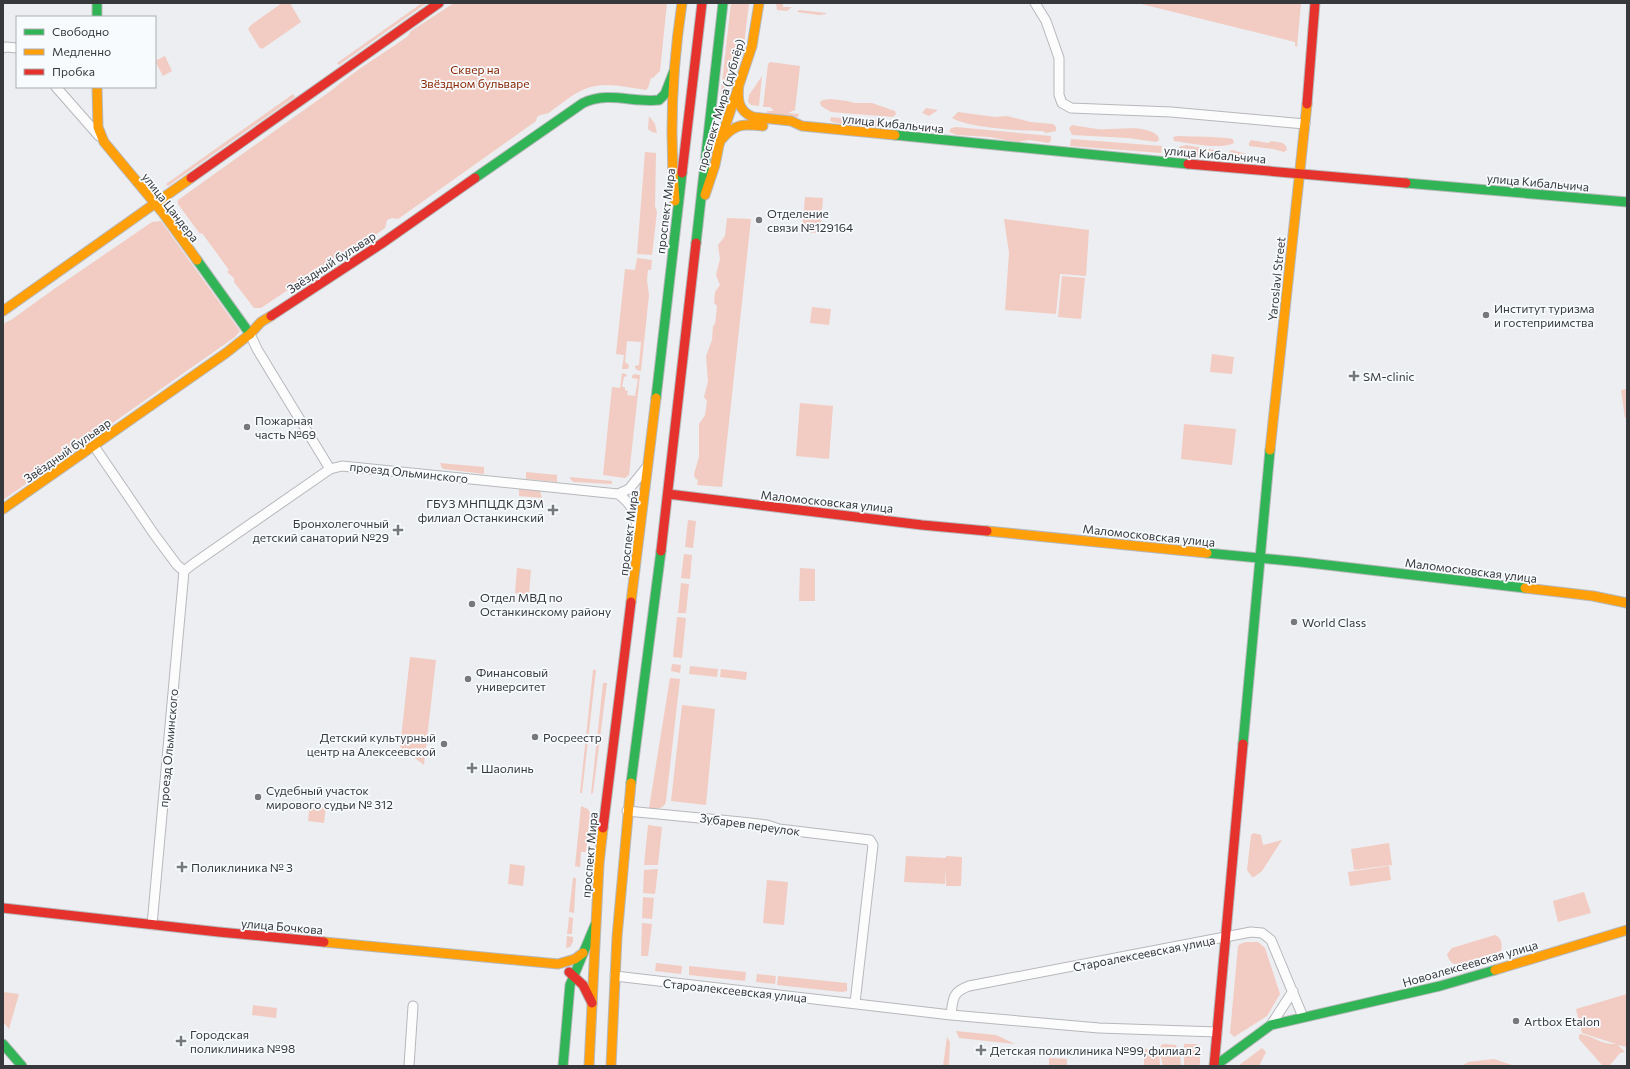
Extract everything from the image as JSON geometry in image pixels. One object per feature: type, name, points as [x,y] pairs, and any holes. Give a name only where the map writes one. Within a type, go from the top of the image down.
[{"type":"street","points":[[97,3],[97,16]]},
{"type":"street","points":[[3,311],[155,202],[334,79],[439,3]]},
{"type":"street","points":[[676,218],[671,139],[674,71],[682,3]]},
{"type":"street","name":"проспект Мира","points":[[589,1066],[596,922],[605,802],[639,542],[702,3]]},
{"type":"street","points":[[612,1066],[615,976],[627,811],[668,494],[723,3]]},
{"type":"street","name":"проспект Мира (дублёр)","points":[[700,213],[715,165],[719,145],[752,46],[758,3]]},
{"type":"street","points":[[1035,3],[1046,21],[1059,58],[1059,95],[1062,103],[1071,108],[1171,112],[1305,124]]},
{"type":"street","name":"Yaroslavl Street","points":[[1214,1066],[1274,409],[1305,124],[1315,3]]},
{"type":"street","points":[[3,48],[16,48]]},
{"type":"street","name":"Звёздный бульвар","points":[[3,509],[193,376],[250,334],[261,322],[381,244],[583,103],[602,96],[659,100],[665,94],[674,71]]},
{"type":"street","name":"улица Кибальчича","points":[[739,84],[737,96],[738,104],[747,115],[791,122],[802,126],[1161,161],[1627,202]]},
{"type":"street","points":[[57,88],[104,142]]},
{"type":"street","name":"улица Цандера","points":[[97,88],[98,127],[104,142],[155,202],[250,334]]},
{"type":"street","name":"улица Кибальчича","points":[[719,145],[729,130],[739,124],[792,128],[802,126]]},
{"type":"street","points":[[250,334],[257,349],[330,469]]},
{"type":"street","points":[[94,446],[154,534],[177,565],[184,571]]},
{"type":"street","name":"проезд Ольминского","points":[[152,925],[184,571],[336,466],[618,494]]},
{"type":"street","points":[[639,542],[633,509],[628,501],[618,494],[632,486],[648,467]]},
{"type":"street","name":"Маломосковская улица","points":[[668,494],[922,525],[1261,558],[1586,595],[1627,602]]},
{"type":"street","name":"Зубарев переулок","points":[[627,811],[767,825],[779,829],[866,839],[872,842],[873,845],[855,1003]]},
{"type":"street","name":"улица Бочкова","points":[[3,908],[152,925],[558,964],[574,960],[583,953]]},
{"type":"street","points":[[562,1066],[568,997],[574,976],[596,922]]},
{"type":"street","name":"Новоалексеевская улица","points":[[1214,1066],[1272,1025],[1440,986],[1627,930]]},
{"type":"street","name":"Староалексеевская улица","points":[[952,1015],[955,994],[961,989],[969,986],[1251,932],[1262,933],[1269,937],[1274,945],[1303,1017]]},
{"type":"street","points":[[558,964],[585,986],[592,1003]]},
{"type":"street","name":"Староалексеевская улица","points":[[615,976],[952,1015],[1099,1028],[1217,1032]]},
{"type":"street","name":"Новоалексеевская улица","points":[[1272,1025],[1293,991]]},
{"type":"street","points":[[409,1066],[413,1006]]},
{"type":"street","points":[[3,1044],[22,1066]]},
{"type":"green space","points":[[282,3],[290,3],[301,22],[262,49],[259,47],[248,29],[251,25]]},
{"type":"green space","points":[[422,3],[427,3],[339,65],[337,63]]},
{"type":"green space","name":"Сквер на Звёздном бульваре","points":[[454,3],[667,3],[660,71],[653,78],[651,78],[646,90],[615,85],[602,85],[590,87],[578,92],[548,113],[537,117],[536,121],[398,219],[392,218],[387,220],[385,228],[367,241],[337,257],[261,308],[254,308],[234,282],[234,278],[227,272],[229,270],[202,233],[200,234],[178,204],[178,200],[408,36],[411,31]]},
{"type":"green space","points":[[731,3],[749,3],[744,45],[725,87],[718,118]]},
{"type":"green space","points":[[776,3],[783,3],[783,7],[792,7],[787,11],[777,10]]},
{"type":"green space","points":[[1137,3],[1301,3],[1297,47],[1295,46],[1295,42]]},
{"type":"green space","points":[[799,10],[826,14],[819,15],[797,12]]},
{"type":"green space","points":[[165,56],[172,71],[163,76],[156,60]]},
{"type":"green space","points":[[770,62],[800,66],[795,110],[788,113],[799,114],[798,117],[767,116],[767,111],[774,111],[770,107],[763,107],[768,64]]},
{"type":"green space","points":[[762,76],[759,106],[751,105],[748,102],[749,95]]},
{"type":"green space","points":[[293,94],[295,97],[168,186],[166,184]]},
{"type":"green space","points":[[831,99],[855,103],[872,103],[895,111],[896,114],[893,117],[831,112],[821,106],[820,102]]},
{"type":"green space","points":[[926,108],[938,110],[929,116],[922,113]]},
{"type":"green space","points":[[958,112],[995,117],[1007,116],[1031,122],[1053,124],[1056,127],[1056,131],[1046,133],[1043,131],[1009,130],[983,127],[952,118]]},
{"type":"green space","points":[[649,116],[655,124],[657,133],[648,129]]},
{"type":"green space","points":[[831,117],[877,120],[894,123],[896,126],[871,128],[845,125],[830,121]]},
{"type":"green space","points":[[1072,125],[1097,129],[1129,128],[1145,130],[1158,136],[1159,140],[1156,142],[1128,138],[1072,135],[1069,128]]},
{"type":"green space","points":[[956,127],[1051,136],[1051,140],[1049,143],[1029,140],[1017,142],[989,137],[957,135],[949,132],[951,128]]},
{"type":"green space","points":[[1173,137],[1226,138],[1233,139],[1234,143],[1213,146],[1174,141]]},
{"type":"green space","points":[[1071,139],[1162,146],[1161,153],[1070,146]]},
{"type":"green space","points":[[1251,140],[1268,143],[1271,141],[1283,143],[1287,150],[1284,152],[1249,146]]},
{"type":"green space","points":[[1186,145],[1218,151],[1220,155],[1215,157],[1199,158],[1178,151],[1179,147]]},
{"type":"green space","points":[[1232,150],[1261,158],[1255,162],[1236,160],[1225,155]]},
{"type":"green space","points":[[645,152],[656,153],[655,206],[657,212],[652,255],[637,254]]},
{"type":"green space","points":[[805,197],[823,198],[820,233],[802,232]]},
{"type":"green space","points":[[727,218],[751,219],[722,487],[697,485],[698,480],[695,478],[694,474],[699,457],[699,424],[705,415],[707,401],[704,397],[708,381],[706,356],[712,340],[713,326],[715,324],[717,306],[714,303],[715,292],[720,285],[716,275],[720,259],[718,245],[725,236]]},
{"type":"green space","points":[[1004,219],[1089,230],[1086,276],[1060,274],[1056,314],[1005,310],[1009,253]]},
{"type":"green space","points":[[161,221],[240,331],[235,337],[3,500],[3,325],[152,222]]},
{"type":"green space","points":[[637,258],[652,260],[651,270],[648,270],[647,280],[649,295],[641,371],[637,370],[635,366],[639,365],[641,342],[627,341],[625,362],[629,365],[628,369],[622,369],[624,355],[616,354],[625,269],[635,270]]},
{"type":"green space","points":[[1062,276],[1085,278],[1081,319],[1058,317]]},
{"type":"green space","points":[[812,307],[831,309],[829,325],[810,323]]},
{"type":"green space","points":[[1212,354],[1234,357],[1232,374],[1210,372]]},
{"type":"green space","points":[[622,373],[626,374],[627,376],[624,377],[622,387],[625,387],[625,390],[628,391],[627,395],[635,396],[638,379],[632,378],[632,376],[634,374],[640,375],[629,475],[625,478],[603,475],[612,387],[620,388]]},
{"type":"green space","points":[[1627,389],[1627,418],[1625,418],[1621,390]]},
{"type":"green space","points":[[800,403],[833,406],[829,459],[796,456]]},
{"type":"green space","points":[[1184,424],[1236,429],[1232,465],[1181,459]]},
{"type":"green space","points":[[440,463],[484,467],[484,474],[444,469]]},
{"type":"green space","points":[[526,472],[557,475],[557,482],[526,479]]},
{"type":"green space","points":[[570,477],[612,481],[612,484],[574,482]]},
{"type":"green space","points":[[519,489],[540,491],[542,498],[519,496]]},
{"type":"green space","points":[[688,520],[696,521],[693,548],[685,547]]},
{"type":"green space","points":[[684,554],[692,555],[690,579],[681,578]]},
{"type":"green space","points":[[517,568],[531,570],[529,595],[515,593]]},
{"type":"green space","points":[[800,568],[815,569],[815,601],[799,601]]},
{"type":"green space","points":[[681,583],[689,584],[686,613],[678,613]]},
{"type":"green space","points":[[677,617],[686,618],[682,658],[673,657]]},
{"type":"green space","points":[[410,657],[436,660],[424,765],[400,747]]},
{"type":"green space","points":[[672,664],[681,665],[680,673],[671,671]]},
{"type":"green space","points":[[690,666],[718,669],[717,677],[689,674]]},
{"type":"green space","points":[[721,669],[747,672],[746,680],[720,677]]},
{"type":"green space","points":[[593,670],[596,670],[582,793],[580,793]]},
{"type":"green space","points":[[670,678],[680,679],[666,801],[662,807],[657,809],[649,808]]},
{"type":"green space","points":[[603,683],[607,683],[593,793],[591,794]]},
{"type":"green space","points":[[682,705],[715,709],[706,805],[671,801]]},
{"type":"green space","points":[[310,803],[326,805],[324,823],[308,821]]},
{"type":"green space","points":[[581,806],[588,809],[590,813],[586,852],[581,852],[580,867],[575,866]]},
{"type":"green space","points":[[648,825],[662,827],[658,865],[644,865]]},
{"type":"green space","points":[[1254,833],[1261,835],[1263,845],[1282,840],[1262,871],[1252,877],[1247,870],[1251,835]]},
{"type":"green space","points":[[1389,843],[1392,865],[1354,870],[1351,849]]},
{"type":"green space","points":[[906,856],[946,858],[946,856],[962,857],[961,886],[946,886],[946,868],[945,884],[904,882]]},
{"type":"green space","points":[[510,864],[525,866],[523,886],[508,884]]},
{"type":"green space","points":[[1389,866],[1391,880],[1350,886],[1348,872]]},
{"type":"green space","points":[[658,869],[655,894],[643,893],[644,870]]},
{"type":"green space","points":[[573,878],[576,878],[574,913],[569,912]]},
{"type":"green space","points":[[767,880],[788,882],[784,925],[763,923]]},
{"type":"green space","points":[[1584,892],[1591,913],[1558,922],[1553,901]]},
{"type":"green space","points":[[643,897],[654,898],[652,919],[642,918]]},
{"type":"green space","points":[[569,917],[573,918],[572,934],[567,934]]},
{"type":"green space","points":[[642,923],[652,924],[648,956],[641,956]]},
{"type":"green space","points":[[1495,935],[1501,942],[1501,951],[1458,964],[1454,964],[1450,961],[1447,954],[1452,948]]},
{"type":"green space","points":[[567,936],[573,937],[573,942],[570,947],[566,948]]},
{"type":"green space","points":[[1246,942],[1258,942],[1265,948],[1280,994],[1267,1016],[1234,1037],[1230,1033],[1238,946]]},
{"type":"green space","points":[[656,963],[682,966],[681,974],[655,971]]},
{"type":"green space","points":[[689,966],[746,972],[745,981],[689,975]]},
{"type":"green space","points":[[757,974],[776,976],[775,984],[756,982]]},
{"type":"green space","points":[[778,976],[847,983],[847,991],[842,992],[777,985]]},
{"type":"green space","points":[[3,992],[19,994],[9,1029],[3,1022]]},
{"type":"green space","points":[[1627,994],[1627,1047],[1618,1045],[1625,1052],[1620,1053],[1610,1065],[1602,1065],[1579,1039],[1579,1035],[1585,1035],[1606,1043],[1616,1044],[1582,1033],[1576,1009]]},
{"type":"green space","points":[[253,1005],[277,1008],[276,1018],[252,1015]]},
{"type":"green space","points":[[956,1031],[996,1035],[1015,1044],[959,1038]]},
{"type":"green space","points":[[947,1037],[950,1042],[949,1066],[943,1066]]},
{"type":"green space","points":[[1184,1044],[1196,1044],[1200,1047],[1200,1064],[1198,1066],[1184,1066]]},
{"type":"green space","points":[[1161,1045],[1176,1045],[1180,1054],[1181,1066],[1163,1066],[1160,1053]]},
{"type":"green space","points":[[1262,1048],[1266,1052],[1259,1066],[1238,1066]]},
{"type":"green space","points":[[1144,1049],[1159,1049],[1160,1066],[1144,1066]]},
{"type":"green space","points":[[1049,1058],[1067,1059],[1067,1066],[1049,1066]]},
{"type":"green space","points":[[1494,1059],[1515,1066],[1462,1066],[1468,1062]]},
{"type":"traffic: fast","points":[[97,3],[97,16]]},
{"type":"traffic: fast","points":[[696,243],[723,3]]},
{"type":"traffic: fast","points":[[475,178],[583,103],[602,98],[659,100],[665,94],[674,71]]},
{"type":"traffic: fast","points":[[895,135],[1188,164]]},
{"type":"traffic: fast","points":[[656,398],[682,173]]},
{"type":"traffic: fast","points":[[1406,183],[1627,202]]},
{"type":"traffic: fast","points":[[197,260],[250,334]]},
{"type":"traffic: fast","points":[[1243,744],[1270,450]]},
{"type":"traffic: fast","points":[[631,783],[661,551]]},
{"type":"traffic: fast","points":[[1207,553],[1301,562],[1525,588]]},
{"type":"traffic: fast","points":[[563,1066],[570,985],[595,925]]},
{"type":"traffic: fast","points":[[1215,1066],[1271,1025],[1440,986],[1495,970]]},
{"type":"traffic: fast","points":[[3,1044],[22,1066]]},
{"type":"traffic: slow","points":[[675,201],[672,151],[672,102],[682,3]]},
{"type":"traffic: slow","points":[[705,195],[715,165],[719,145],[752,46],[759,3]]},
{"type":"traffic: slow","points":[[739,84],[738,95],[741,108],[753,117],[791,121],[802,126],[895,135]]},
{"type":"traffic: slow","points":[[97,88],[98,127],[104,142],[163,213],[197,260]]},
{"type":"traffic: slow","points":[[1270,450],[1307,104]]},
{"type":"traffic: slow","points":[[722,139],[736,127],[745,125],[763,126]]},
{"type":"traffic: slow","points":[[3,311],[191,178]]},
{"type":"traffic: slow","points":[[3,509],[226,353],[250,334],[261,322],[271,316]]},
{"type":"traffic: slow","points":[[631,602],[656,398]]},
{"type":"traffic: slow","points":[[987,531],[1207,553]]},
{"type":"traffic: slow","points":[[1525,588],[1593,596],[1627,603]]},
{"type":"traffic: slow","points":[[611,1066],[617,937],[631,783]]},
{"type":"traffic: slow","points":[[589,1066],[599,864],[603,828]]},
{"type":"traffic: slow","points":[[1495,970],[1627,930]]},
{"type":"traffic: slow","points":[[324,942],[558,964],[575,959],[583,953]]},
{"type":"traffic: jam","points":[[191,178],[439,3]]},
{"type":"traffic: jam","points":[[682,173],[702,3]]},
{"type":"traffic: jam","points":[[1307,104],[1315,3]]},
{"type":"traffic: jam","points":[[1188,164],[1406,183]]},
{"type":"traffic: jam","points":[[271,316],[381,244],[475,178]]},
{"type":"traffic: jam","points":[[661,551],[696,243]]},
{"type":"traffic: jam","points":[[668,494],[922,525],[987,531]]},
{"type":"traffic: jam","points":[[603,828],[631,602]]},
{"type":"traffic: jam","points":[[1214,1066],[1243,744]]},
{"type":"traffic: jam","points":[[3,908],[324,942]]},
{"type":"traffic: jam","points":[[569,972],[583,985],[592,1003]]},
{"type":"place","name":"Отделение связи №129164","points":[[759,220]]},
{"type":"place","name":"Институт туризма и гостеприимства","points":[[1486,315]]},
{"type":"place","name":"SM-clinic","points":[[1354,376]]},
{"type":"place","name":"Пожарная часть №69","points":[[247,427]]},
{"type":"place","name":"ГБУЗ МНПЦДК ДЗМ филиал Останкинский","points":[[553,510]]},
{"type":"place","name":"Бронхолегочный детский санаторий №29","points":[[398,530]]},
{"type":"place","name":"Отдел МВД по Останкинскому району","points":[[472,604]]},
{"type":"place","name":"World Class","points":[[1294,622]]},
{"type":"place","name":"Финансовый университет","points":[[468,679]]},
{"type":"place","name":"Росреестр","points":[[535,737]]},
{"type":"place","name":"Детский культурный центр на Алексеевской","points":[[444,744]]},
{"type":"place","name":"Шаолинь","points":[[472,768]]},
{"type":"place","name":"Судебный участок мирового судьи № 312","points":[[258,797]]},
{"type":"place","name":"Поликлиника № 3","points":[[182,867]]},
{"type":"place","name":"Artbox Etalon","points":[[1516,1021]]},
{"type":"place","name":"Городская поликлиника №98","points":[[181,1041]]},
{"type":"place","name":"Детская поликлиника №99, филиал 2","points":[[981,1050]]}]
